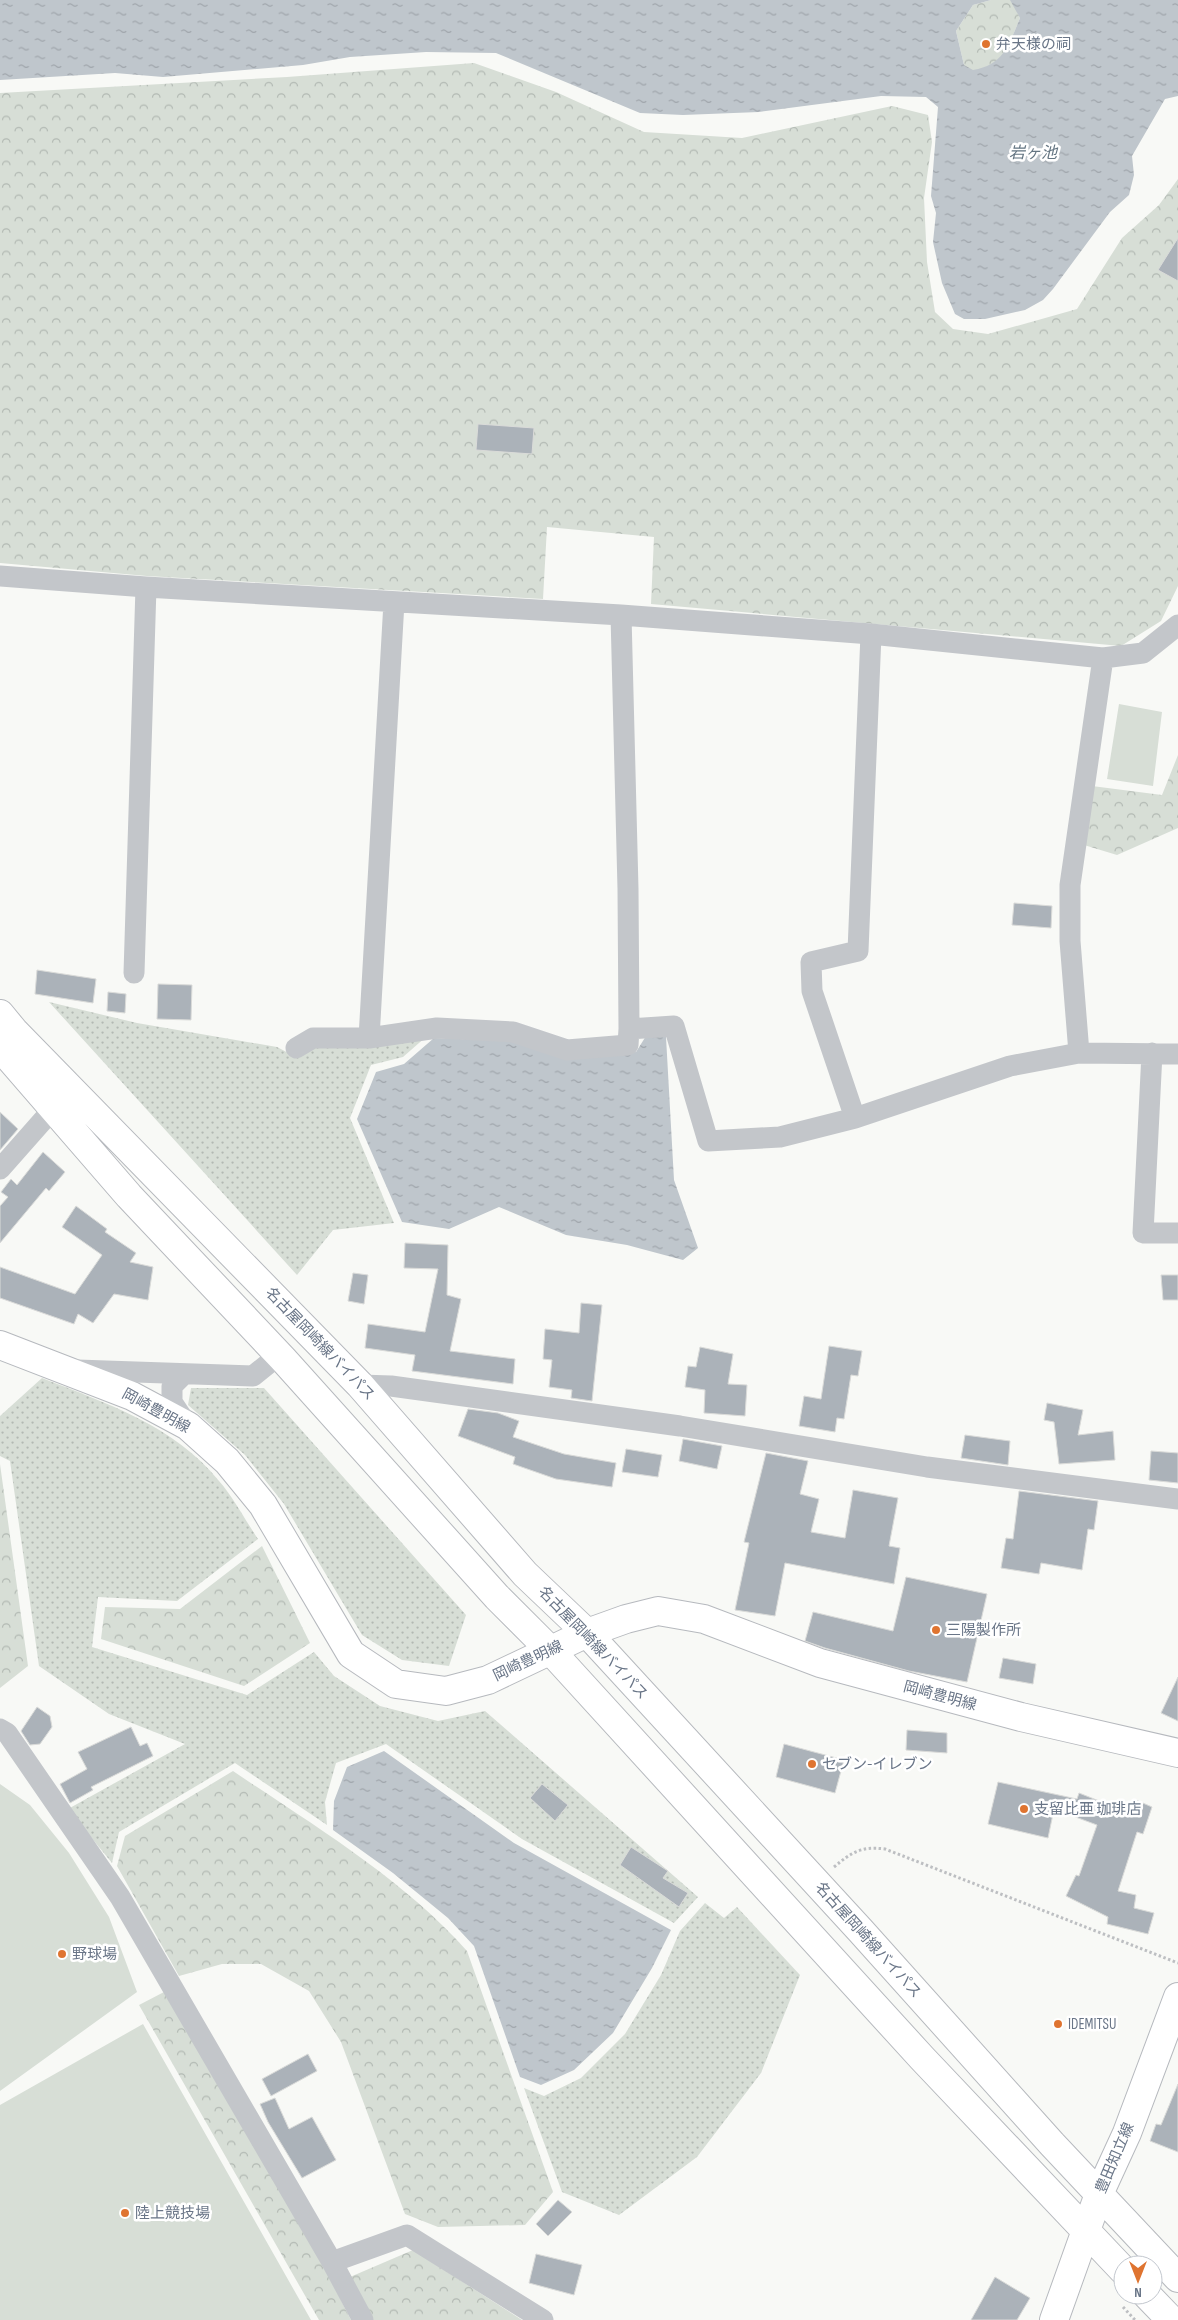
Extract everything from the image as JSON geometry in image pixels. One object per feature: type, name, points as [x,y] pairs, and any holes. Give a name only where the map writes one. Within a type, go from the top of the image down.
[{"type":"main road","name":"名古屋岡崎線バイパス","points":[[0,1014],[14,1031],[360,1384],[525,1574],[587,1633],[1178,2278]]},
{"type":"main road","points":[[0,1047],[129,1196],[279,1355],[497,1597],[551,1651],[922,2058],[1113,2260]]},
{"type":"main road","name":"岡崎豊明線","points":[[0,1345],[132,1396],[188,1426],[227,1462],[263,1505],[351,1654],[396,1684],[446,1691],[488,1680],[587,1633],[626,1619],[658,1612],[704,1619],[820,1663],[1021,1717],[1178,1753]]},
{"type":"main road","name":"豊田知立線","points":[[1053,2319],[1099,2194],[1127,2133],[1178,1997]]},
{"type":"main road","points":[[1143,2305],[1171,2320]]},
{"type":"street","points":[[0,576],[146,587],[621,615],[871,634],[1103,658],[1143,653],[1178,625]]},
{"type":"street","points":[[134,973],[146,587]]},
{"type":"street","points":[[369,1038],[394,602]]},
{"type":"street","points":[[296,1048],[313,1038],[369,1038],[437,1028],[512,1032],[567,1050],[628,1045],[628,889],[621,615]]},
{"type":"street","points":[[855,1118],[812,991],[811,962],[858,951],[871,634]]},
{"type":"street","points":[[1079,1053],[1070,941],[1070,886],[1103,658]]},
{"type":"street","points":[[629,1029],[674,1026],[708,1141],[780,1137],[855,1118],[1010,1066],[1079,1053],[1178,1054]]},
{"type":"street","points":[[1152,1053],[1144,1233],[1178,1233]]},
{"type":"street","points":[[0,1169],[53,1108]]},
{"type":"street","points":[[67,1370],[253,1376],[279,1355]]},
{"type":"street","points":[[184,1374],[172,1386],[172,1402],[188,1426]]},
{"type":"street","points":[[360,1384],[391,1386],[651,1422],[927,1467],[1178,1499]]},
{"type":"street","points":[[0,1729],[6,1733],[120,1897],[332,2262],[363,2320]]},
{"type":"street","points":[[332,2262],[406,2234],[543,2320]]},
{"type":"path","points":[[816,1883],[856,1851],[868,1847],[885,1849],[1178,1963]]},
{"type":"path","points":[[1135,2305],[1135,2320]]},
{"type":"green space","points":[[991,0],[1012,0],[1020,18],[1009,45],[999,58],[984,68],[973,71],[964,65],[956,31],[973,5]]},
{"type":"green space","points":[[474,63],[556,92],[644,132],[742,138],[892,106],[928,115],[932,142],[924,198],[927,262],[935,312],[953,329],[988,334],[1077,309],[1122,238],[1159,205],[1178,179],[1178,586],[1161,621],[1121,646],[651,604],[654,537],[547,527],[543,599],[147,576],[0,563],[0,93],[287,77]]},
{"type":"green space","points":[[1119,704],[1162,712],[1153,786],[1107,779]]},
{"type":"green space","points":[[1178,755],[1178,828],[1117,855],[1084,845],[1092,786],[1162,795]]},
{"type":"green space","points":[[49,1002],[137,1023],[277,1047],[296,1057],[315,1047],[427,1036],[403,1057],[371,1065],[350,1118],[394,1223],[333,1230],[297,1275]]},
{"type":"green space","points":[[42,1378],[138,1418],[182,1445],[201,1462],[224,1488],[258,1539],[177,1601],[98,1597],[92,1647],[247,1695],[314,1652],[334,1676],[380,1706],[438,1721],[485,1711],[698,1897],[674,1923],[522,1839],[386,1744],[336,1763],[325,1802],[327,1825],[235,1763],[119,1832],[112,1863],[68,1809],[185,1744],[109,1714],[39,1666],[10,1461],[0,1456],[0,1416]]},
{"type":"green space","points":[[191,1388],[264,1388],[466,1615],[449,1666],[402,1660],[362,1635],[284,1504],[245,1455],[188,1405]]},
{"type":"green space","points":[[0,1464],[28,1666],[0,1688]]},
{"type":"green space","points":[[262,1546],[310,1643],[244,1686],[101,1639],[105,1607],[180,1609]]},
{"type":"green space","points":[[233,1771],[386,1876],[442,1925],[467,1951],[553,2192],[525,2225],[438,2227],[405,2214],[341,2042],[309,1991],[261,1964],[222,1964],[179,1976],[117,1866],[125,1836]]},
{"type":"green space","name":"野球場","points":[[0,1784],[30,1805],[69,1853],[109,1917],[137,1992],[0,2091]]},
{"type":"green space","points":[[705,1903],[724,1918],[737,1907],[800,1975],[761,2073],[697,2157],[619,2215],[562,2192],[524,2088],[544,2096],[581,2078],[625,2034],[661,1975],[680,1931]]},
{"type":"green space","points":[[164,1992],[323,2265],[351,2320],[319,2320],[139,2005]]},
{"type":"green space","name":"陸上競技場","points":[[143,2024],[311,2320],[0,2320],[0,2105]]},
{"type":"green space","points":[[413,2250],[522,2320],[372,2320],[350,2277]]},
{"type":"water","name":"岩ヶ池","points":[[0,0],[991,0],[973,5],[956,31],[964,65],[973,70],[992,63],[999,58],[1008,45],[1020,18],[1010,0],[1178,0],[1178,96],[1165,99],[1132,156],[1134,175],[1129,195],[1110,212],[1043,300],[1025,310],[985,319],[964,319],[955,314],[942,283],[933,242],[936,213],[931,196],[938,107],[926,97],[881,96],[759,112],[683,115],[640,113],[496,53],[426,52],[350,57],[303,65],[163,77],[115,73],[0,80]]},
{"type":"water","points":[[646,1036],[666,1037],[674,1180],[698,1248],[683,1260],[627,1245],[566,1235],[499,1207],[449,1229],[402,1222],[357,1119],[376,1072],[404,1064],[434,1038],[510,1041],[561,1058],[636,1052]]},
{"type":"water","points":[[384,1751],[514,1843],[671,1930],[652,1968],[613,2033],[574,2070],[541,2085],[520,2077],[474,1946],[448,1918],[393,1873],[333,1830],[334,1801],[347,1767]]},
{"type":"building","points":[[1178,238],[1178,281],[1158,270]]},
{"type":"building","points":[[478,424],[534,428],[532,454],[476,450]]},
{"type":"building","points":[[1014,903],[1052,906],[1051,928],[1012,925]]},
{"type":"building","points":[[37,970],[96,979],[93,1003],[35,994]]},
{"type":"building","points":[[158,984],[192,985],[191,1020],[157,1019]]},
{"type":"building","points":[[108,992],[126,994],[125,1013],[107,1011]]},
{"type":"building","points":[[0,1112],[18,1129],[0,1150]]},
{"type":"building","points":[[43,1152],[65,1172],[49,1191],[46,1188],[0,1243],[0,1206],[8,1197],[1,1192],[11,1179],[17,1185]]},
{"type":"building","points":[[76,1206],[107,1229],[105,1232],[136,1253],[130,1262],[153,1267],[148,1300],[114,1294],[93,1323],[78,1314],[74,1324],[0,1298],[0,1267],[75,1294],[102,1255],[62,1227]]},
{"type":"building","points":[[405,1243],[448,1245],[447,1295],[461,1299],[450,1351],[515,1359],[513,1384],[412,1371],[415,1355],[365,1348],[368,1324],[425,1332],[438,1269],[404,1268]]},
{"type":"building","points":[[353,1273],[368,1275],[364,1304],[348,1301]]},
{"type":"building","points":[[1161,1275],[1178,1275],[1178,1300],[1163,1300]]},
{"type":"building","points":[[581,1303],[602,1305],[592,1401],[571,1398],[572,1390],[549,1387],[552,1360],[543,1359],[545,1329],[579,1333]]},
{"type":"building","points":[[829,1346],[862,1351],[858,1376],[851,1375],[844,1419],[837,1418],[835,1432],[799,1426],[804,1396],[821,1399]]},
{"type":"building","points":[[700,1347],[733,1354],[728,1384],[747,1385],[745,1416],[704,1413],[705,1390],[685,1387],[688,1366],[696,1367]]},
{"type":"building","points":[[1047,1403],[1083,1410],[1078,1435],[1113,1431],[1115,1460],[1059,1464],[1054,1422],[1044,1420]]},
{"type":"building","points":[[468,1409],[498,1413],[519,1421],[513,1437],[564,1454],[616,1463],[612,1487],[556,1479],[513,1464],[515,1457],[458,1436]]},
{"type":"building","points":[[965,1435],[1010,1441],[1008,1465],[961,1458]]},
{"type":"building","points":[[683,1439],[722,1446],[717,1469],[679,1461]]},
{"type":"building","points":[[626,1449],[662,1455],[658,1477],[622,1472]]},
{"type":"building","points":[[1151,1451],[1178,1453],[1178,1483],[1149,1480]]},
{"type":"building","points":[[766,1453],[808,1461],[800,1494],[819,1499],[811,1532],[845,1538],[853,1490],[898,1498],[889,1546],[900,1548],[894,1584],[785,1563],[775,1616],[735,1610],[749,1543],[744,1542]]},
{"type":"building","points":[[1019,1491],[1098,1501],[1094,1530],[1088,1529],[1082,1570],[1041,1563],[1039,1574],[1001,1568],[1006,1538],[1013,1539]]},
{"type":"building","name":"三陽製作所","points":[[906,1577],[987,1594],[967,1682],[909,1671],[805,1641],[813,1612],[893,1631]]},
{"type":"building","points":[[1003,1658],[1036,1664],[1033,1684],[999,1678]]},
{"type":"building","points":[[1178,1677],[1178,1721],[1161,1713]]},
{"type":"building","points":[[37,1707],[50,1716],[52,1727],[40,1744],[30,1745],[21,1731]]},
{"type":"building","points":[[131,1727],[140,1746],[147,1743],[153,1756],[91,1787],[93,1790],[70,1803],[60,1784],[87,1769],[78,1752]]},
{"type":"building","points":[[907,1730],[947,1733],[947,1753],[906,1750]]},
{"type":"building","points":[[784,1744],[844,1760],[835,1793],[776,1777]]},
{"type":"building","points":[[998,1782],[1077,1799],[1079,1793],[1132,1814],[1136,1800],[1152,1807],[1143,1834],[1137,1832],[1118,1891],[1136,1895],[1134,1908],[1154,1913],[1148,1934],[1107,1924],[1108,1917],[1066,1896],[1076,1875],[1079,1876],[1097,1825],[1054,1809],[1048,1838],[988,1824]]},
{"type":"building","points":[[542,1784],[568,1805],[555,1821],[530,1798]]},
{"type":"building","points":[[631,1847],[668,1871],[663,1878],[688,1893],[679,1907],[620,1865]]},
{"type":"building","points":[[308,2054],[317,2071],[271,2096],[262,2079]]},
{"type":"building","points":[[1178,2084],[1178,2152],[1150,2141],[1156,2124],[1161,2125]]},
{"type":"building","points":[[275,2098],[289,2129],[312,2117],[336,2160],[302,2178],[268,2122],[260,2104]]},
{"type":"building","points":[[558,2200],[572,2212],[548,2236],[536,2224]]},
{"type":"building","points":[[536,2254],[582,2265],[574,2295],[529,2283]]},
{"type":"building","points":[[995,2277],[1030,2298],[1017,2320],[971,2320]]},
{"type":"place","name":"弁天様の祠","points":[[986,44]]},
{"type":"place","name":"三陽製作所","points":[[936,1630]]},
{"type":"place","name":"セブン-イレブン","points":[[812,1764]]},
{"type":"place","name":"支留比亜 珈琲店","points":[[1024,1809]]},
{"type":"place","name":"野球場","points":[[62,1954]]},
{"type":"place","name":"IDEMITSU","points":[[1058,2024]]},
{"type":"place","name":"陸上競技場","points":[[125,2213]]}]
